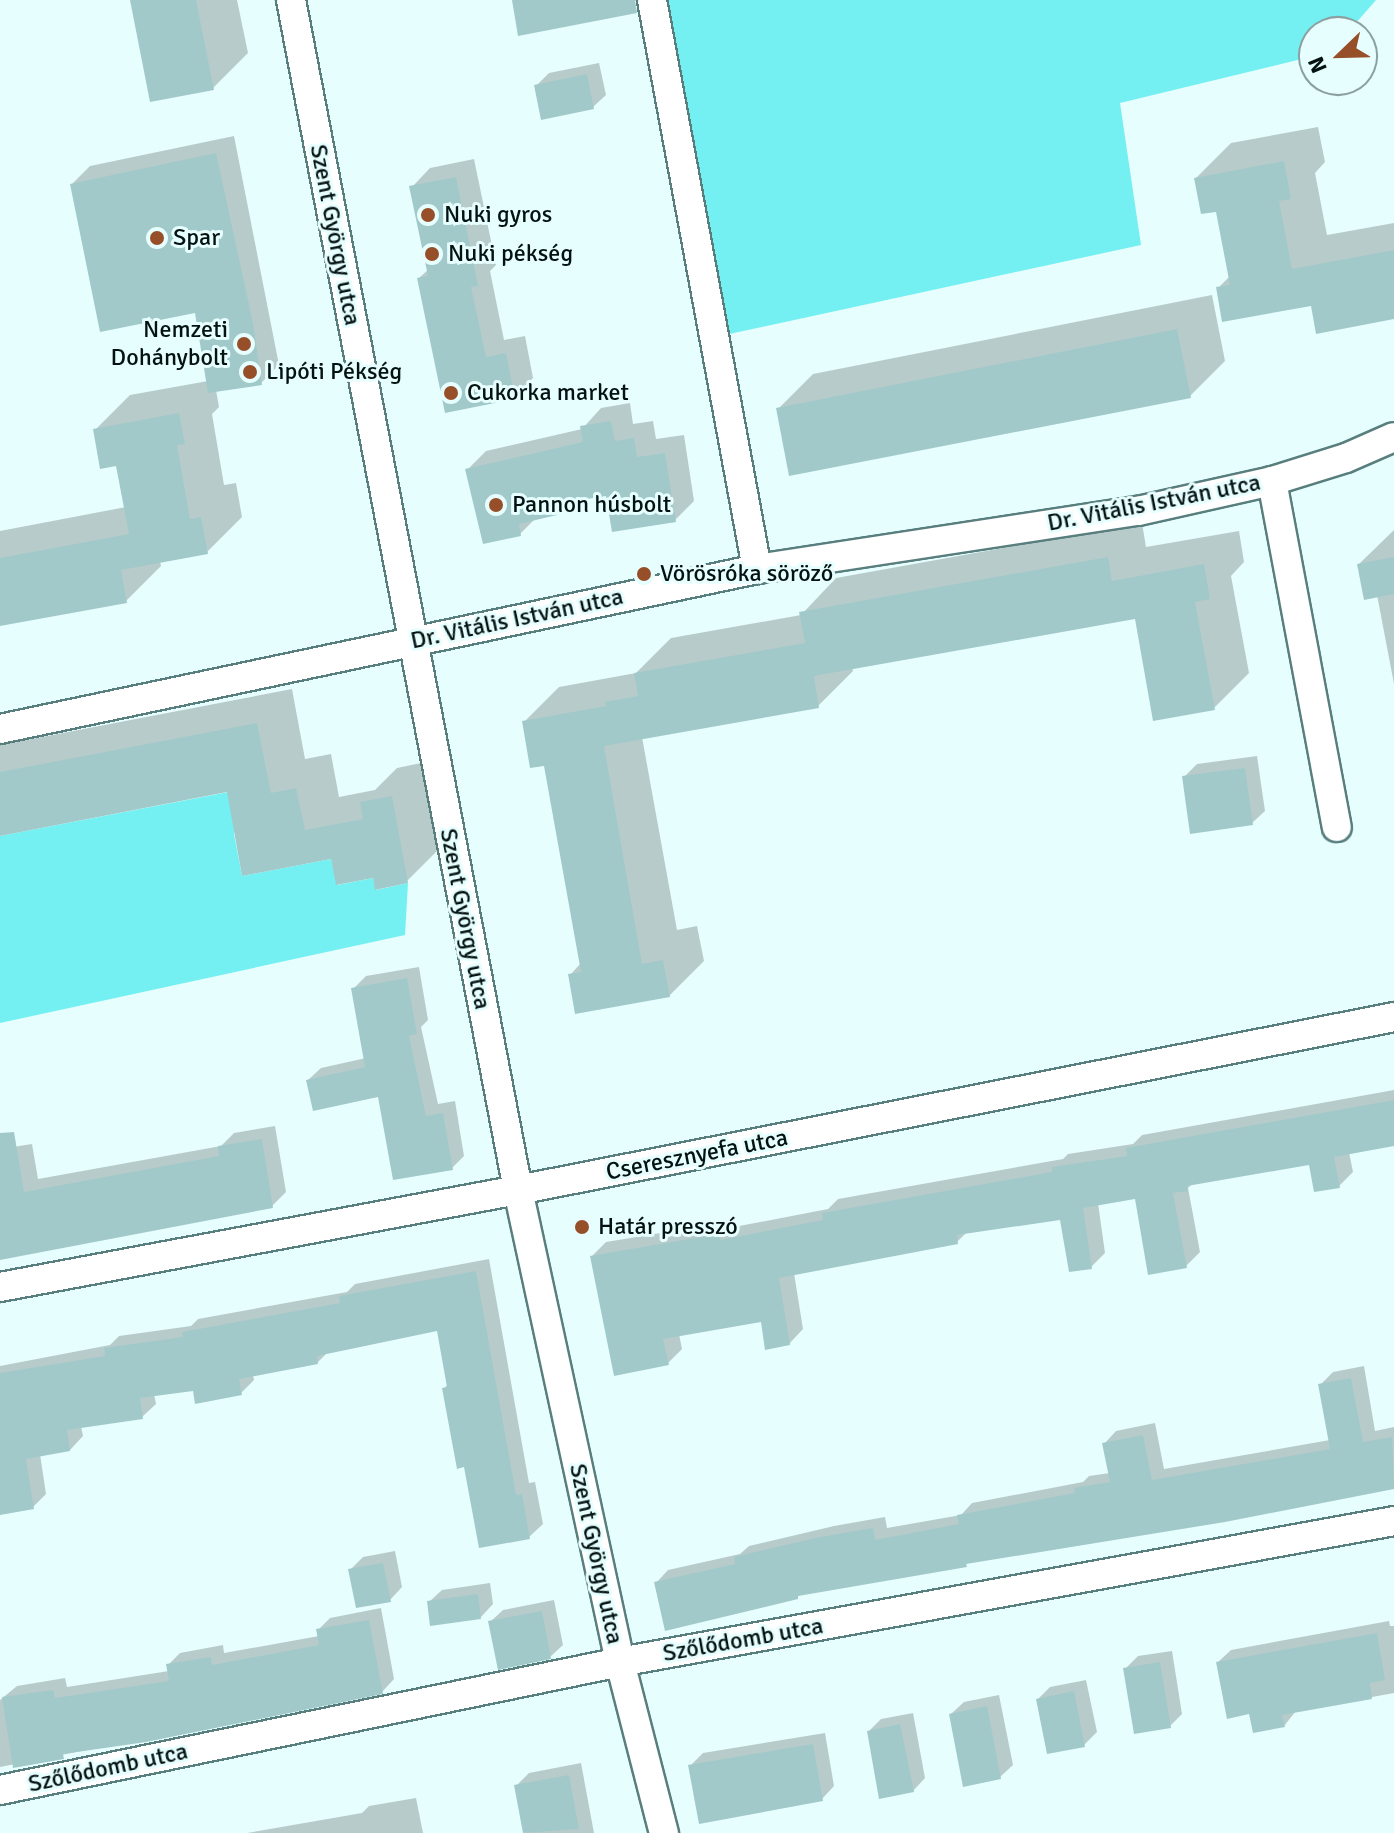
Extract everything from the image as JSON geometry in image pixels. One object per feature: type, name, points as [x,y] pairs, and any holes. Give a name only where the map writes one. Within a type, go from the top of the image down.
[{"type":"street","name":"Szent György utca","points":[[291,0],[518,1190],[620,1662],[664,1833]]},
{"type":"street","points":[[652,0],[757,569]]},
{"type":"street","name":"Dr. Vitális István utca","points":[[0,729],[757,569],[1138,511],[1272,481],[1346,458],[1394,437]]},
{"type":"street","name":"Dr. Vitális István utca","points":[[1272,481],[1337,827]]},
{"type":"street","name":"Cseresznyefa utca","points":[[0,1287],[518,1190],[1394,1017]]},
{"type":"street","name":"Szőlődomb utca","points":[[0,1790],[620,1662],[1394,1521]]},
{"type":"shaded area","points":[[641,0],[1376,0],[1362,16],[1298,16],[1298,60],[1120,103],[1141,245],[706,339]]},
{"type":"shaded area","points":[[239,790],[234,834],[242,876],[331,859],[337,885],[373,878],[376,890],[408,883],[405,935],[0,1023],[0,836]]},
{"type":"building","points":[[130,0],[196,0],[214,90],[150,102]]},
{"type":"building","points":[[512,0],[635,0],[637,13],[518,36]]},
{"type":"building","points":[[587,74],[594,109],[541,120],[534,85]]},
{"type":"building","name":"Spar","points":[[216,153],[253,323],[262,385],[208,393],[195,313],[100,332],[70,184]]},
{"type":"building","points":[[1284,161],[1291,199],[1279,201],[1292,269],[1394,250],[1394,319],[1316,334],[1311,306],[1222,322],[1216,287],[1230,285],[1216,212],[1201,214],[1194,178]]},
{"type":"building","points":[[456,177],[478,286],[471,287],[486,357],[506,353],[515,399],[445,413],[417,278],[428,276],[409,186]]},
{"type":"building","points":[[1177,329],[1191,398],[789,476],[776,408]]},
{"type":"building","points":[[179,413],[185,444],[177,445],[190,519],[201,517],[208,554],[121,570],[127,603],[0,626],[0,558],[129,534],[116,466],[100,469],[93,429]]},
{"type":"building","points":[[611,421],[615,441],[634,438],[637,457],[665,453],[676,522],[612,532],[606,496],[555,504],[557,515],[519,524],[521,536],[483,544],[465,469],[583,442],[580,426]]},
{"type":"building","points":[[1108,557],[1112,581],[1204,564],[1210,599],[1195,602],[1215,710],[1153,721],[1135,619],[814,676],[819,708],[604,746],[642,964],[663,960],[670,997],[575,1014],[568,974],[581,972],[544,766],[530,768],[522,721],[606,706],[605,702],[638,696],[634,673],[805,643],[799,612]]},
{"type":"building","points":[[1394,557],[1394,594],[1364,600],[1357,564]]},
{"type":"building","points":[[257,723],[271,793],[296,788],[305,830],[363,819],[360,802],[392,796],[408,883],[375,890],[373,878],[336,885],[331,859],[242,876],[227,792],[0,836],[0,772]]},
{"type":"building","points":[[1245,768],[1253,825],[1190,834],[1182,776]]},
{"type":"building","points":[[407,978],[417,1034],[409,1036],[426,1116],[443,1113],[453,1170],[393,1180],[378,1097],[313,1111],[306,1080],[365,1067],[351,988]]},
{"type":"building","points":[[1394,1100],[1394,1146],[1334,1157],[1340,1188],[1314,1192],[1309,1165],[1187,1186],[1188,1191],[1173,1193],[1187,1268],[1148,1275],[1135,1199],[1083,1208],[1092,1269],[1069,1272],[1060,1220],[957,1235],[958,1244],[779,1278],[790,1345],[765,1350],[761,1322],[663,1339],[669,1365],[614,1376],[590,1256],[719,1234],[720,1240],[823,1220],[822,1213],[1052,1172],[1052,1167],[1127,1156],[1126,1148]]},
{"type":"building","points":[[14,1132],[24,1192],[219,1156],[218,1146],[262,1139],[273,1208],[0,1260],[0,1133]]},
{"type":"building","points":[[476,1271],[516,1495],[522,1494],[530,1539],[479,1548],[464,1467],[457,1469],[442,1388],[447,1387],[437,1331],[317,1356],[318,1364],[239,1379],[242,1395],[195,1404],[193,1391],[140,1398],[143,1419],[67,1430],[70,1451],[26,1459],[34,1509],[0,1515],[0,1373],[105,1356],[104,1348],[183,1337],[182,1332],[340,1303],[339,1296]]},
{"type":"building","points":[[1351,1378],[1363,1442],[1392,1437],[1394,1489],[1225,1522],[966,1564],[967,1567],[798,1596],[798,1599],[665,1631],[654,1582],[735,1564],[734,1557],[820,1537],[873,1528],[875,1540],[959,1524],[957,1515],[1075,1493],[1074,1488],[1110,1482],[1102,1443],[1143,1435],[1152,1480],[1330,1449],[1318,1384]]},
{"type":"building","points":[[383,1563],[391,1602],[356,1608],[348,1569]]},
{"type":"building","points":[[478,1594],[481,1619],[430,1626],[427,1601]]},
{"type":"building","points":[[542,1611],[551,1659],[498,1670],[488,1621]]},
{"type":"building","points":[[369,1620],[383,1694],[146,1742],[63,1754],[64,1759],[13,1768],[2,1697],[53,1690],[55,1698],[169,1681],[166,1664],[211,1657],[212,1665],[319,1645],[316,1629]]},
{"type":"building","points":[[1377,1633],[1385,1680],[1370,1683],[1372,1699],[1282,1715],[1285,1727],[1253,1733],[1249,1714],[1227,1719],[1216,1662]]},
{"type":"building","points":[[1160,1662],[1171,1728],[1134,1734],[1123,1668]]},
{"type":"building","points":[[1074,1691],[1085,1747],[1047,1754],[1036,1699]]},
{"type":"building","points":[[987,1706],[1001,1779],[963,1787],[949,1714]]},
{"type":"building","points":[[900,1724],[914,1792],[879,1799],[867,1731]]},
{"type":"building","points":[[813,1744],[823,1801],[699,1824],[688,1765]]},
{"type":"building","points":[[569,1775],[579,1829],[523,1833],[514,1785]]},
{"type":"place","name":"Nuki gyros","points":[[428,215]]},
{"type":"place","name":"Spar","points":[[157,238]]},
{"type":"place","name":"Nuki pékség","points":[[432,254]]},
{"type":"place","name":"Nemzeti Dohánybolt","points":[[244,344]]},
{"type":"place","name":"Lipóti Pékség","points":[[250,372]]},
{"type":"place","name":"Cukorka market","points":[[451,393]]},
{"type":"place","name":"Pannon húsbolt","points":[[496,505]]},
{"type":"place","name":"Vörösróka söröző","points":[[644,574]]},
{"type":"place","name":"Határ presszó","points":[[582,1227]]}]
